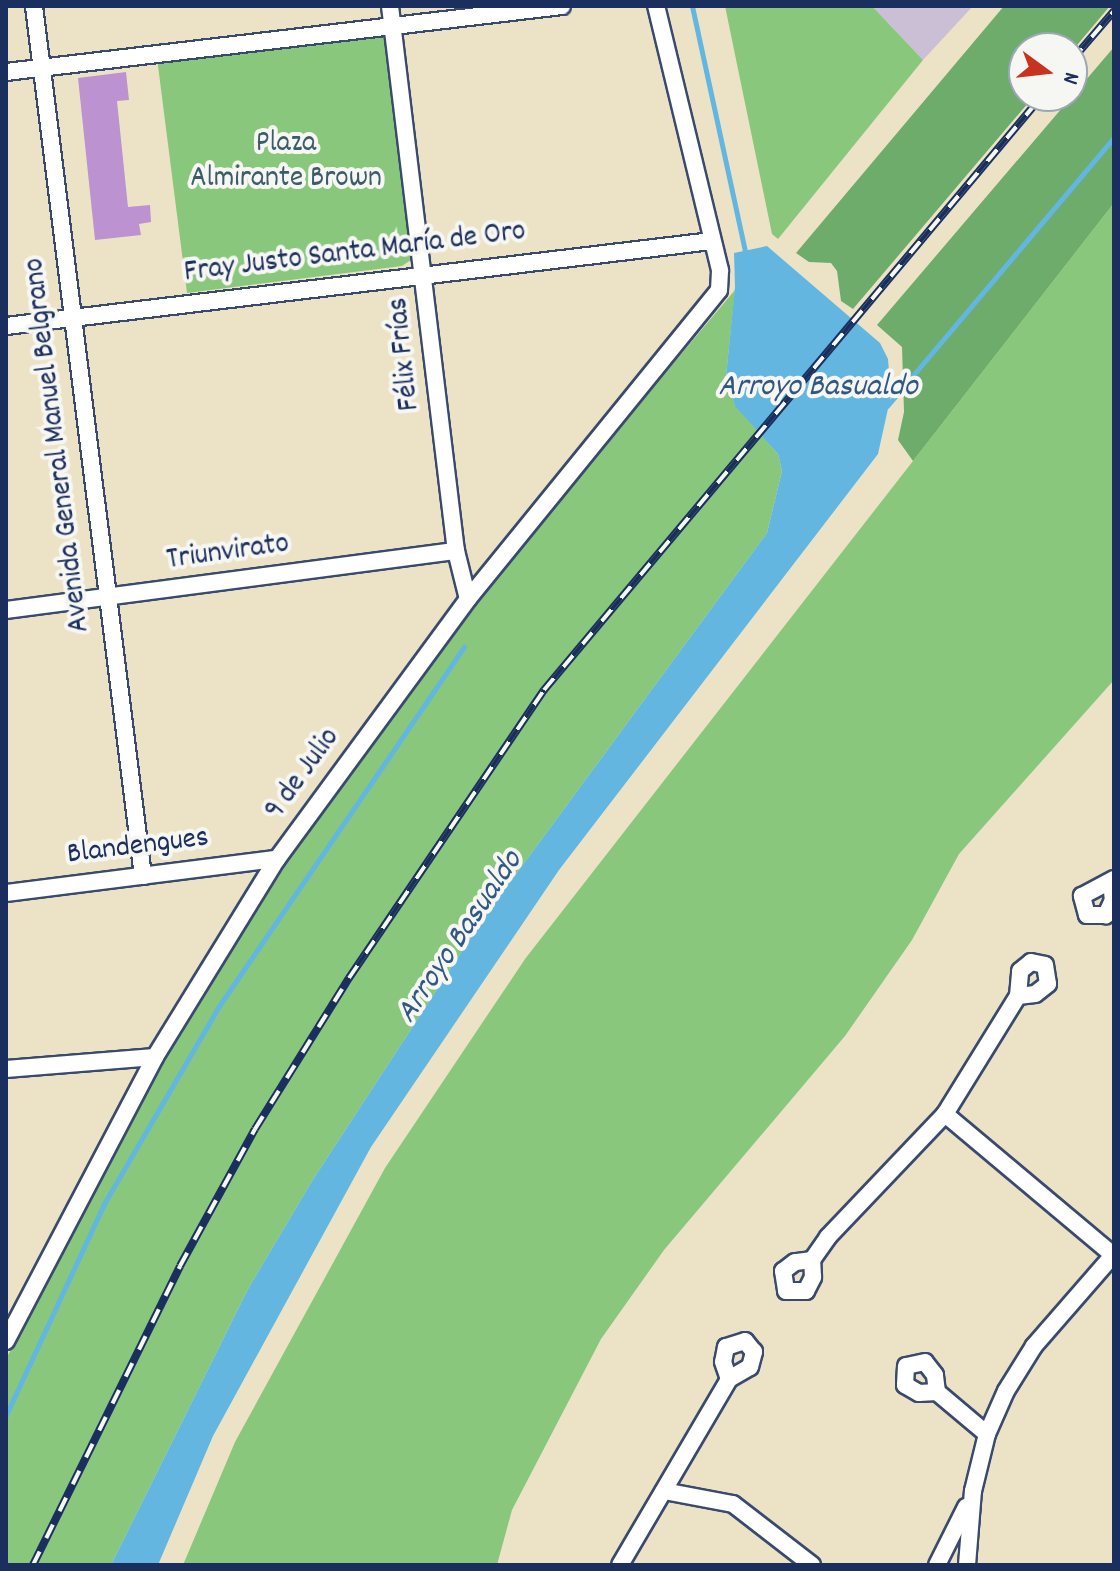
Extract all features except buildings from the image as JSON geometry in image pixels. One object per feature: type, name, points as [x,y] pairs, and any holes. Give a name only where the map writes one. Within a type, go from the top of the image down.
[{"type":"street","name":"Avenida General Manuel Belgrano","points":[[34,6],[143,876]]},
{"type":"street","name":"Félix Frías","points":[[390,6],[425,273],[456,551],[468,599]]},
{"type":"street","points":[[6,72],[562,6]]},
{"type":"street","points":[[656,6],[711,241]]},
{"type":"street","name":"Fray Justo Santa María de Oro","points":[[6,326],[425,273],[711,241]]},
{"type":"street","name":"9 de Julio","points":[[6,1341],[155,1057],[277,859],[468,599],[719,290],[720,270],[711,241]]},
{"type":"street","name":"Triunvirato","points":[[6,610],[456,551]]},
{"type":"street","name":"Blandengues","points":[[6,893],[277,859]]},
{"type":"street","points":[[812,1260],[845,1217],[945,1114],[1018,996]]},
{"type":"street","points":[[6,1069],[155,1057]]},
{"type":"street","points":[[945,1114],[1114,1255],[1020,1366],[987,1434],[973,1491],[967,1565]]},
{"type":"street","points":[[620,1565],[729,1379]]},
{"type":"street","points":[[937,1392],[987,1434]]},
{"type":"street","points":[[664,1491],[733,1504],[812,1565]]},
{"type":"street","points":[[937,1565],[973,1491]]},
{"type":"shaded area","points":[[872,6],[973,6],[923,60]]},
{"type":"green space","points":[[725,6],[872,6],[923,60],[778,239],[772,234]]},
{"type":"green space","points":[[1004,6],[1110,6],[1088,32],[1008,32],[1008,112],[1020,112],[853,309],[841,301],[837,271],[831,263],[809,262],[796,253]]},
{"type":"green space","name":"Plaza Almirante Brown","points":[[384,34],[411,260],[402,266],[187,293],[157,58]]},
{"type":"green space","points":[[1114,47],[1114,203],[913,461],[898,440],[904,412],[902,347],[877,325],[1059,112],[1088,112],[1088,77]]},
{"type":"green space","points":[[1114,203],[1114,680],[959,854],[912,940],[845,1036],[664,1250],[601,1339],[512,1510],[497,1565],[183,1565],[235,1442],[385,1168],[525,959]]},
{"type":"green space","points":[[735,290],[726,376],[735,405],[778,454],[782,471],[767,533],[483,919],[312,1181],[248,1289],[111,1565],[6,1565],[6,1359],[169,1047],[285,862],[460,617]]},
{"type":"water","name":"Arroyo Basualdo","points":[[767,246],[880,343],[888,359],[891,395],[878,454],[559,870],[371,1147],[213,1436],[158,1565],[111,1565],[248,1289],[312,1181],[483,919],[767,533],[782,471],[778,454],[735,406],[726,376],[735,287],[734,253]]},
{"type":"waterway","name":"Arroyo Basualdo","points":[[692,6],[746,255]]},
{"type":"waterway","points":[[887,406],[1114,137]]},
{"type":"waterway","points":[[6,1415],[105,1202],[219,1006],[464,647]]},
{"type":"railway","points":[[1088,41],[1114,11]]},
{"type":"railway","points":[[33,1565],[180,1266],[255,1129],[349,978],[544,690],[1029,112]]}]
